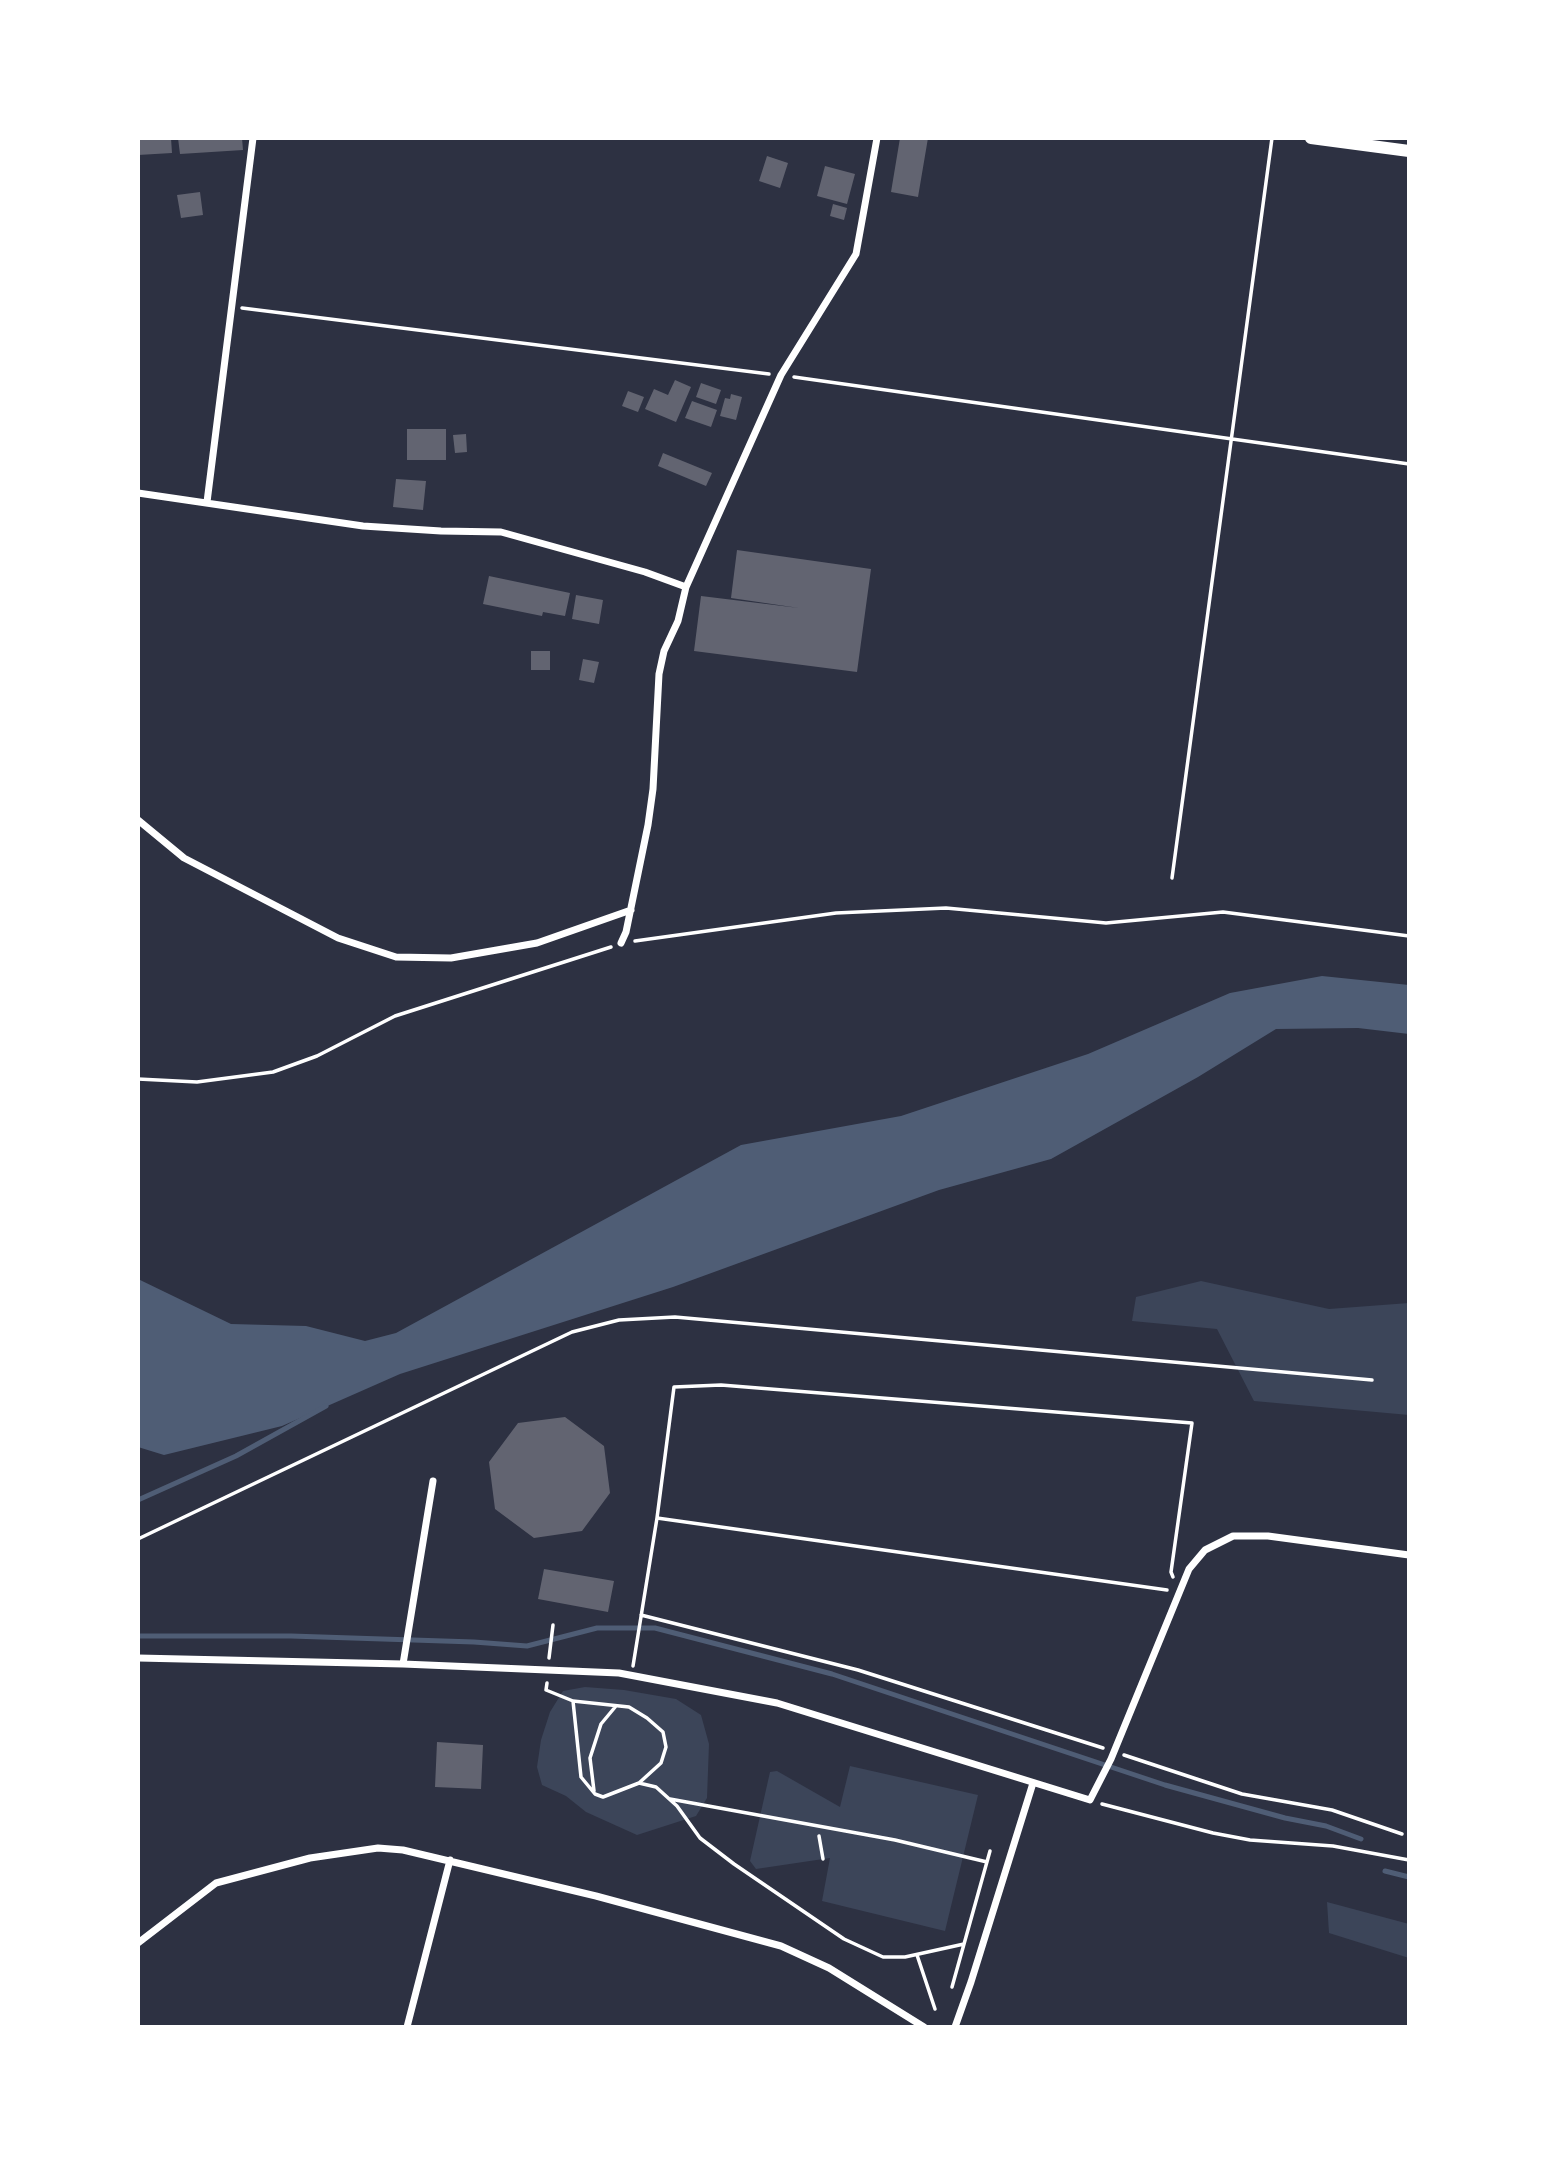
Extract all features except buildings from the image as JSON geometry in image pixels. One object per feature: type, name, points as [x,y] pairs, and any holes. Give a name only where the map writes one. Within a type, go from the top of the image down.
[{"type":"street","points":[[207,502],[253,138]]},
{"type":"street","points":[[621,943],[631,909],[653,789],[659,674],[664,651],[678,621],[686,587],[781,375],[856,254],[877,138]]},
{"type":"street","points":[[1311,138],[1409,152]]},
{"type":"street","points":[[138,493],[363,526],[428,531],[501,532],[645,572],[686,587]]},
{"type":"street","points":[[138,820],[184,858],[338,938],[396,957],[452,958],[537,943],[631,909]]},
{"type":"street","points":[[403,1664],[433,1481]]},
{"type":"street","points":[[138,1658],[403,1664],[619,1673],[777,1703],[1090,1800],[1112,1755],[1189,1569],[1205,1550],[1233,1536],[1268,1536],[1409,1555]]},
{"type":"street","points":[[955,2027],[1033,1783]]},
{"type":"street","points":[[138,1943],[216,1884],[310,1858],[379,1848],[403,1850],[596,1896],[781,1947],[829,1968],[924,2027]]},
{"type":"street","points":[[407,2027],[450,1860]]},
{"type":"path","points":[[1172,878],[1272,138]]},
{"type":"path","points":[[233,307],[781,375],[1231,441],[1409,464]]},
{"type":"path","points":[[138,1079],[197,1082],[273,1072],[317,1056],[396,1016],[621,943],[836,913],[946,908],[1106,923],[1223,912],[1409,936]]},
{"type":"path","points":[[138,1532],[139,1539],[572,1332],[619,1320],[675,1317],[1372,1380]]},
{"type":"path","points":[[634,1663],[674,1387],[722,1385],[1192,1423],[1171,1572],[1179,1591]]},
{"type":"path","points":[[657,1518],[1179,1591]]},
{"type":"path","points":[[641,1615],[858,1670],[1112,1755],[1242,1794],[1332,1810],[1402,1834]]},
{"type":"path","points":[[553,1625],[546,1690],[573,1701],[629,1707],[647,1718],[663,1732],[666,1747],[661,1763],[639,1783],[603,1797],[595,1794],[582,1777],[577,1755],[573,1701]]},
{"type":"path","points":[[595,1794],[590,1776],[590,1758],[601,1724],[616,1706]]},
{"type":"path","points":[[639,1783],[656,1787],[677,1806],[700,1838],[844,1939],[883,1957],[905,1958],[964,1944]]},
{"type":"path","points":[[669,1799],[885,1838],[987,1863]]},
{"type":"path","points":[[1090,1800],[1225,1836],[1333,1846],[1409,1860]]},
{"type":"path","points":[[819,1836],[823,1859]]},
{"type":"path","points":[[952,1987],[990,1852]]},
{"type":"path","points":[[917,1955],[935,2009]]},
{"type":"shaded area","points":[[1322,976],[1409,985],[1409,1034],[1358,1028],[1276,1029],[1198,1077],[1051,1159],[939,1190],[673,1287],[400,1374],[282,1426],[164,1455],[138,1447],[138,1279],[231,1324],[306,1326],[365,1341],[396,1333],[741,1145],[901,1116],[1088,1054],[1230,993]]},
{"type":"shaded area","points":[[1201,1281],[1329,1309],[1409,1303],[1409,1415],[1254,1401],[1217,1329],[1132,1321],[1136,1297]]},
{"type":"shaded area","points":[[585,1687],[624,1690],[676,1699],[701,1715],[709,1744],[707,1798],[696,1816],[637,1835],[586,1812],[566,1796],[542,1785],[537,1767],[541,1740],[550,1712],[563,1691]]},
{"type":"shaded area","points":[[850,1766],[978,1795],[945,1931],[822,1901],[830,1858],[756,1869],[750,1861],[770,1772],[777,1771],[840,1807]]},
{"type":"shaded area","points":[[1327,1902],[1409,1924],[1409,1958],[1329,1933]]},
{"type":"waterway","points":[[138,1500],[236,1456],[326,1406]]},
{"type":"waterway","points":[[138,1636],[291,1636],[527,1646],[597,1628],[655,1628],[832,1674],[1165,1785],[1285,1818],[1326,1826],[1361,1839]]},
{"type":"waterway","points":[[1385,1871],[1409,1877]]}]
